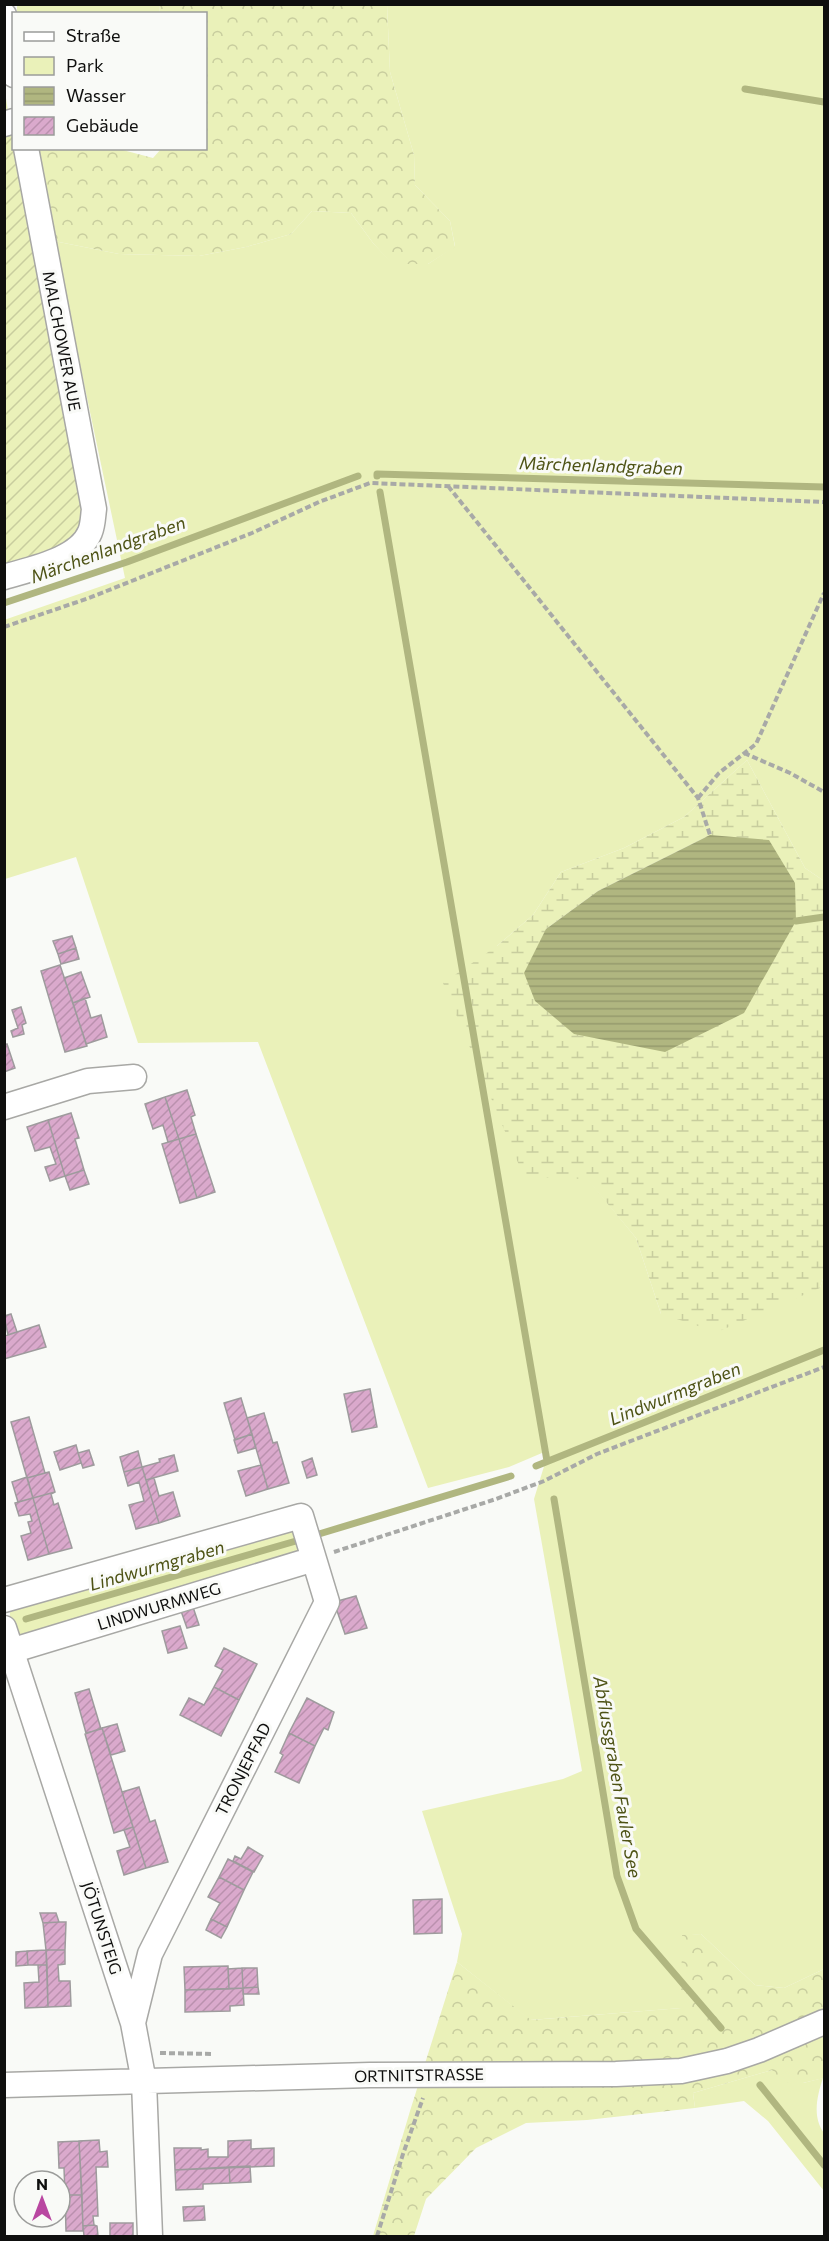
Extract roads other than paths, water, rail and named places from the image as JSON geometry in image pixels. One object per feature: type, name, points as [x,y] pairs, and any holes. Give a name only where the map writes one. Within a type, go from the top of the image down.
[{"type":"street","points":[[4,15],[12,63]]},
{"type":"street","name":"MALCHOWER AUE","points":[[4,577],[63,558],[79,547],[90,533],[94,509],[26,150]]},
{"type":"street","points":[[4,1107],[88,1081],[134,1077]]},
{"type":"street","name":"TRONJEPFAD","points":[[4,1600],[301,1516],[327,1602],[150,1954],[133,2023]]},
{"type":"street","name":"LINDWURMWEG","points":[[7,1644],[314,1559]]},
{"type":"street","name":"JÖTUNSTEIG","points":[[7,1644],[133,2023],[144,2082],[150,2236]]},
{"type":"street","name":"ORTNITSTRASSE","points":[[4,2085],[681,2071],[748,2054],[825,2022]]},
{"type":"water","points":[[710,835],[769,840],[795,883],[796,921],[744,1013],[665,1052],[574,1034],[535,1001],[524,973],[546,929],[598,891]]},
{"type":"waterway","points":[[745,89],[824,102]]},
{"type":"waterway","name":"Märchenlandgraben","points":[[377,476],[377,474],[824,487]]},
{"type":"waterway","name":"Märchenlandgraben","points":[[4,603],[127,562],[358,476]]},
{"type":"waterway","points":[[380,492],[547,1461]]},
{"type":"waterway","points":[[796,921],[824,917]]},
{"type":"waterway","name":"Lindwurmgraben","points":[[536,1466],[824,1350]]},
{"type":"waterway","name":"Lindwurmgraben","points":[[319,1534],[511,1476]]},
{"type":"waterway","name":"Abflussgraben Fauler See","points":[[554,1499],[617,1876],[636,1929],[721,2028]]},
{"type":"waterway","name":"Lindwurmgraben","points":[[26,1619],[296,1541]]},
{"type":"waterway","name":"Abflussgraben Fauler See","points":[[760,2085],[824,2165]]}]
